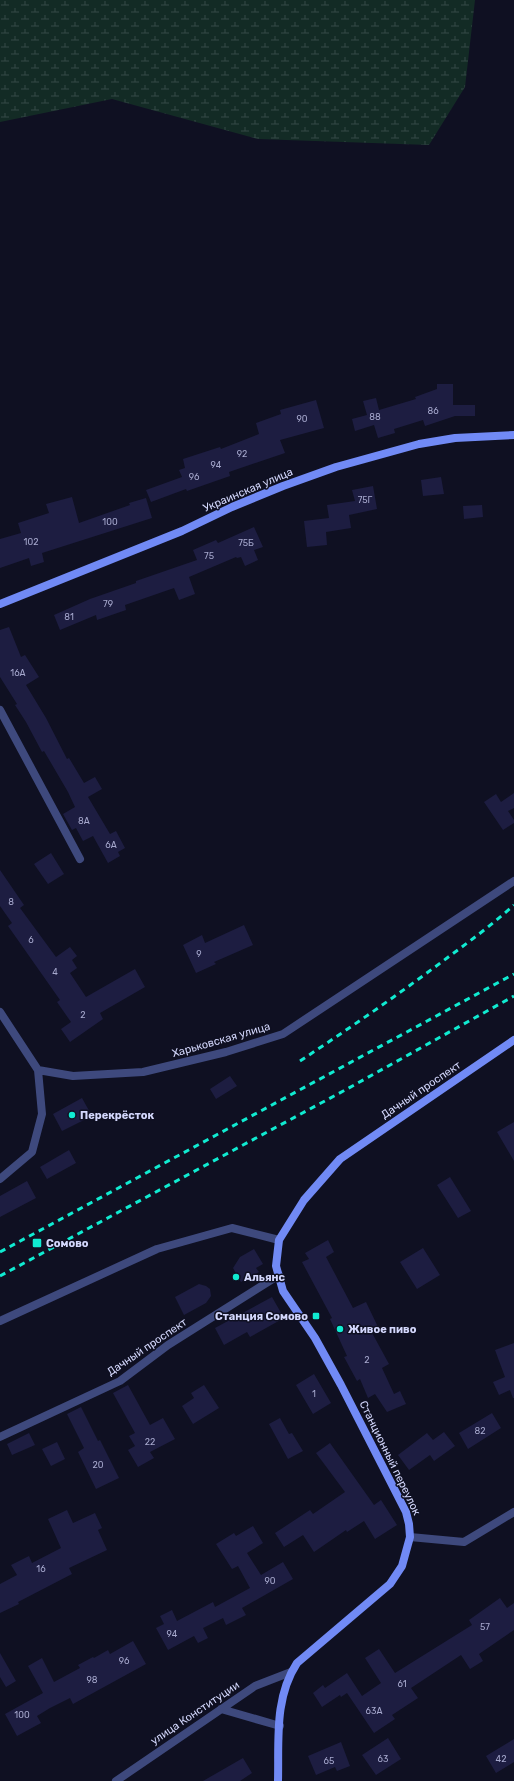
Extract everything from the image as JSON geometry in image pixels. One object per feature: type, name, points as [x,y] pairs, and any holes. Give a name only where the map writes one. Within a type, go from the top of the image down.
[{"type":"street","name":"Украинская улица","points":[[0,604],[182,531],[232,507],[276,489],[336,467],[419,444],[455,438],[514,435]]},
{"type":"street","points":[[0,710],[80,859]]},
{"type":"street","name":"Харьковская улица","points":[[38,1070],[73,1076],[143,1072],[226,1052],[283,1034],[514,881]]},
{"type":"street","points":[[0,1012],[38,1070],[42,1114],[32,1152],[0,1179]]},
{"type":"street","name":"Дачный проспект","points":[[340,1159],[514,1040]]},
{"type":"street","name":"Станционный переулок","points":[[278,1781],[280,1706],[285,1685],[291,1672],[297,1663],[390,1584],[402,1566],[410,1537],[410,1524],[406,1512],[373,1445],[352,1403],[315,1338],[283,1291],[276,1266],[279,1240],[304,1200],[340,1159]]},
{"type":"street","points":[[0,1321],[157,1249],[232,1228],[279,1240]]},
{"type":"street","name":"Дачный проспект","points":[[0,1436],[120,1381],[168,1345],[278,1275]]},
{"type":"street","points":[[410,1537],[464,1542],[514,1512]]},
{"type":"street","name":"улица Конституции","points":[[116,1781],[255,1686],[291,1672]]},
{"type":"street","points":[[221,1709],[280,1726]]},
{"type":"green space","points":[[0,0],[475,0],[465,87],[429,145],[258,139],[112,99],[0,122]]},
{"type":"building","points":[[437,384],[453,384],[453,405],[475,405],[475,416],[455,416],[425,426],[423,420],[394,429],[395,433],[378,438],[374,425],[355,431],[352,419],[367,415],[363,401],[376,398],[379,410],[416,399],[415,397],[437,389]]},
{"type":"building","points":[[316,400],[324,428],[280,440],[285,453],[229,472],[230,476],[187,491],[186,489],[151,502],[146,490],[182,477],[179,470],[185,468],[183,459],[220,447],[221,449],[259,434],[256,423],[281,414],[280,410]]},
{"type":"building","points":[[441,477],[444,494],[423,496],[421,480]]},
{"type":"building","points":[[373,486],[377,509],[349,515],[351,528],[326,532],[327,545],[307,547],[304,521],[329,518],[327,505],[355,501],[352,490]]},
{"type":"building","points":[[72,497],[79,523],[130,505],[129,503],[146,498],[152,518],[42,553],[44,562],[31,566],[29,558],[0,568],[0,539],[21,533],[18,523],[49,513],[46,504]]},
{"type":"building","points":[[482,505],[483,517],[464,519],[463,506]]},
{"type":"building","points":[[254,527],[263,547],[254,550],[258,560],[245,566],[241,557],[236,557],[189,577],[195,594],[179,600],[174,588],[125,605],[126,610],[97,620],[96,615],[60,630],[54,615],[90,599],[136,583],[136,581],[197,560],[193,550],[216,540],[218,543]]},
{"type":"building","points":[[9,627],[21,657],[25,655],[39,677],[26,685],[46,718],[67,759],[69,758],[84,783],[95,777],[102,789],[88,797],[110,834],[116,831],[125,848],[118,852],[120,856],[108,863],[93,836],[83,841],[76,828],[72,830],[63,814],[75,807],[68,792],[44,751],[42,752],[15,705],[17,704],[0,677],[0,630]]},
{"type":"building","points":[[514,793],[514,808],[508,811],[514,820],[514,823],[503,830],[484,802],[496,794],[501,802]]},
{"type":"building","points":[[51,853],[64,874],[48,884],[34,864]]},
{"type":"building","points":[[0,870],[24,905],[20,908],[56,957],[70,947],[77,956],[72,960],[77,968],[70,973],[86,997],[135,969],[145,987],[100,1013],[103,1019],[70,1042],[61,1029],[71,1022],[57,1002],[60,1000],[8,926],[12,923],[0,906]]},
{"type":"building","points":[[244,925],[253,945],[214,962],[216,964],[196,973],[183,945],[202,935],[205,943]]},
{"type":"building","points":[[230,1076],[237,1086],[216,1099],[210,1089]]},
{"type":"building","name":"Перекрёсток","points":[[82,1098],[92,1116],[62,1131],[53,1114]]},
{"type":"building","points":[[514,1122],[514,1161],[497,1132]]},
{"type":"building","points":[[69,1150],[76,1163],[47,1179],[40,1167]]},
{"type":"building","points":[[450,1177],[471,1211],[458,1218],[437,1185]]},
{"type":"building","points":[[27,1181],[36,1198],[0,1217],[0,1196]]},
{"type":"building","points":[[328,1240],[334,1252],[326,1257],[353,1308],[366,1302],[378,1327],[371,1331],[389,1364],[382,1368],[394,1394],[400,1391],[406,1404],[387,1412],[375,1394],[368,1398],[360,1379],[357,1381],[344,1357],[347,1356],[330,1319],[332,1318],[302,1262],[309,1259],[305,1253]]},
{"type":"building","points":[[423,1248],[440,1275],[417,1289],[400,1262]]},
{"type":"building","points":[[254,1249],[263,1264],[256,1268],[259,1272],[241,1282],[233,1268],[240,1257]]},
{"type":"building","points":[[199,1284],[210,1289],[211,1296],[206,1303],[184,1315],[175,1297]]},
{"type":"building","points":[[272,1297],[284,1318],[250,1337],[247,1332],[224,1345],[215,1328]]},
{"type":"building","points":[[514,1343],[513,1398],[510,1390],[499,1395],[493,1382],[505,1377],[495,1350]]},
{"type":"building","points":[[314,1374],[331,1403],[313,1414],[296,1385]]},
{"type":"building","points":[[128,1385],[150,1425],[163,1418],[175,1439],[150,1452],[154,1458],[138,1467],[128,1450],[135,1446],[129,1436],[135,1433],[113,1393]]},
{"type":"building","points":[[204,1385],[219,1408],[193,1424],[182,1406],[194,1398],[191,1393]]},
{"type":"building","points":[[81,1407],[119,1478],[96,1489],[78,1452],[84,1448],[67,1414]]},
{"type":"building","points":[[492,1413],[501,1428],[468,1449],[459,1433]]},
{"type":"building","points":[[280,1418],[289,1434],[292,1433],[303,1451],[288,1459],[269,1424]]},
{"type":"building","points":[[444,1432],[455,1446],[434,1461],[430,1455],[409,1470],[398,1455],[427,1433],[433,1440]]},
{"type":"building","points":[[29,1433],[35,1445],[12,1455],[7,1444]]},
{"type":"building","points":[[57,1442],[65,1459],[51,1466],[42,1449]]},
{"type":"building","points":[[330,1443],[374,1505],[381,1500],[397,1525],[375,1539],[364,1521],[347,1532],[346,1530],[314,1552],[303,1535],[284,1547],[275,1533],[310,1510],[313,1514],[345,1492],[316,1453]]},
{"type":"building","points":[[67,1510],[73,1523],[95,1513],[102,1528],[98,1530],[107,1550],[69,1568],[72,1574],[0,1613],[0,1584],[17,1575],[11,1565],[29,1556],[32,1563],[61,1548],[48,1519]]},
{"type":"building","points":[[253,1526],[263,1543],[247,1553],[261,1575],[283,1562],[293,1579],[242,1608],[246,1615],[226,1625],[223,1618],[203,1628],[208,1638],[198,1643],[194,1636],[168,1650],[156,1628],[164,1624],[160,1616],[172,1610],[177,1621],[213,1602],[215,1607],[250,1588],[238,1566],[232,1569],[216,1544],[234,1533],[236,1536]]},
{"type":"building","points":[[500,1598],[507,1608],[514,1603],[514,1630],[479,1654],[483,1661],[470,1669],[461,1655],[411,1688],[418,1698],[392,1715],[395,1719],[374,1733],[347,1693],[341,1697],[340,1695],[322,1707],[313,1693],[323,1685],[325,1688],[347,1673],[362,1696],[381,1683],[365,1658],[379,1649],[395,1673],[472,1625],[469,1620]]},
{"type":"building","points":[[133,1641],[146,1664],[73,1704],[70,1698],[50,1708],[37,1716],[41,1723],[17,1736],[5,1714],[43,1693],[28,1666],[42,1658],[54,1682],[80,1668],[78,1665],[93,1657],[94,1658],[108,1650],[110,1654]]},
{"type":"building","points":[[0,1653],[16,1681],[6,1687],[0,1677]]},
{"type":"building","points":[[388,1738],[401,1759],[376,1775],[362,1755]]},
{"type":"building","points":[[514,1739],[514,1762],[496,1773],[486,1756]]},
{"type":"building","points":[[341,1742],[350,1766],[337,1771],[335,1767],[316,1775],[308,1756]]},
{"type":"building","points":[[243,1758],[252,1773],[240,1781],[203,1781]]},
{"type":"railway","points":[[300,1061],[411,985],[498,919],[514,905]]},
{"type":"railway","points":[[0,1252],[514,974]]},
{"type":"railway","points":[[0,1276],[347,1089],[514,996]]},
{"type":"place","name":"Перекрёсток","points":[[72,1115]]},
{"type":"place","name":"Сомово","points":[[37,1243]]},
{"type":"place","name":"Альянс","points":[[236,1277]]},
{"type":"place","name":"Станция Сомово","points":[[316,1316]]},
{"type":"place","name":"Живое пиво","points":[[340,1329]]}]
